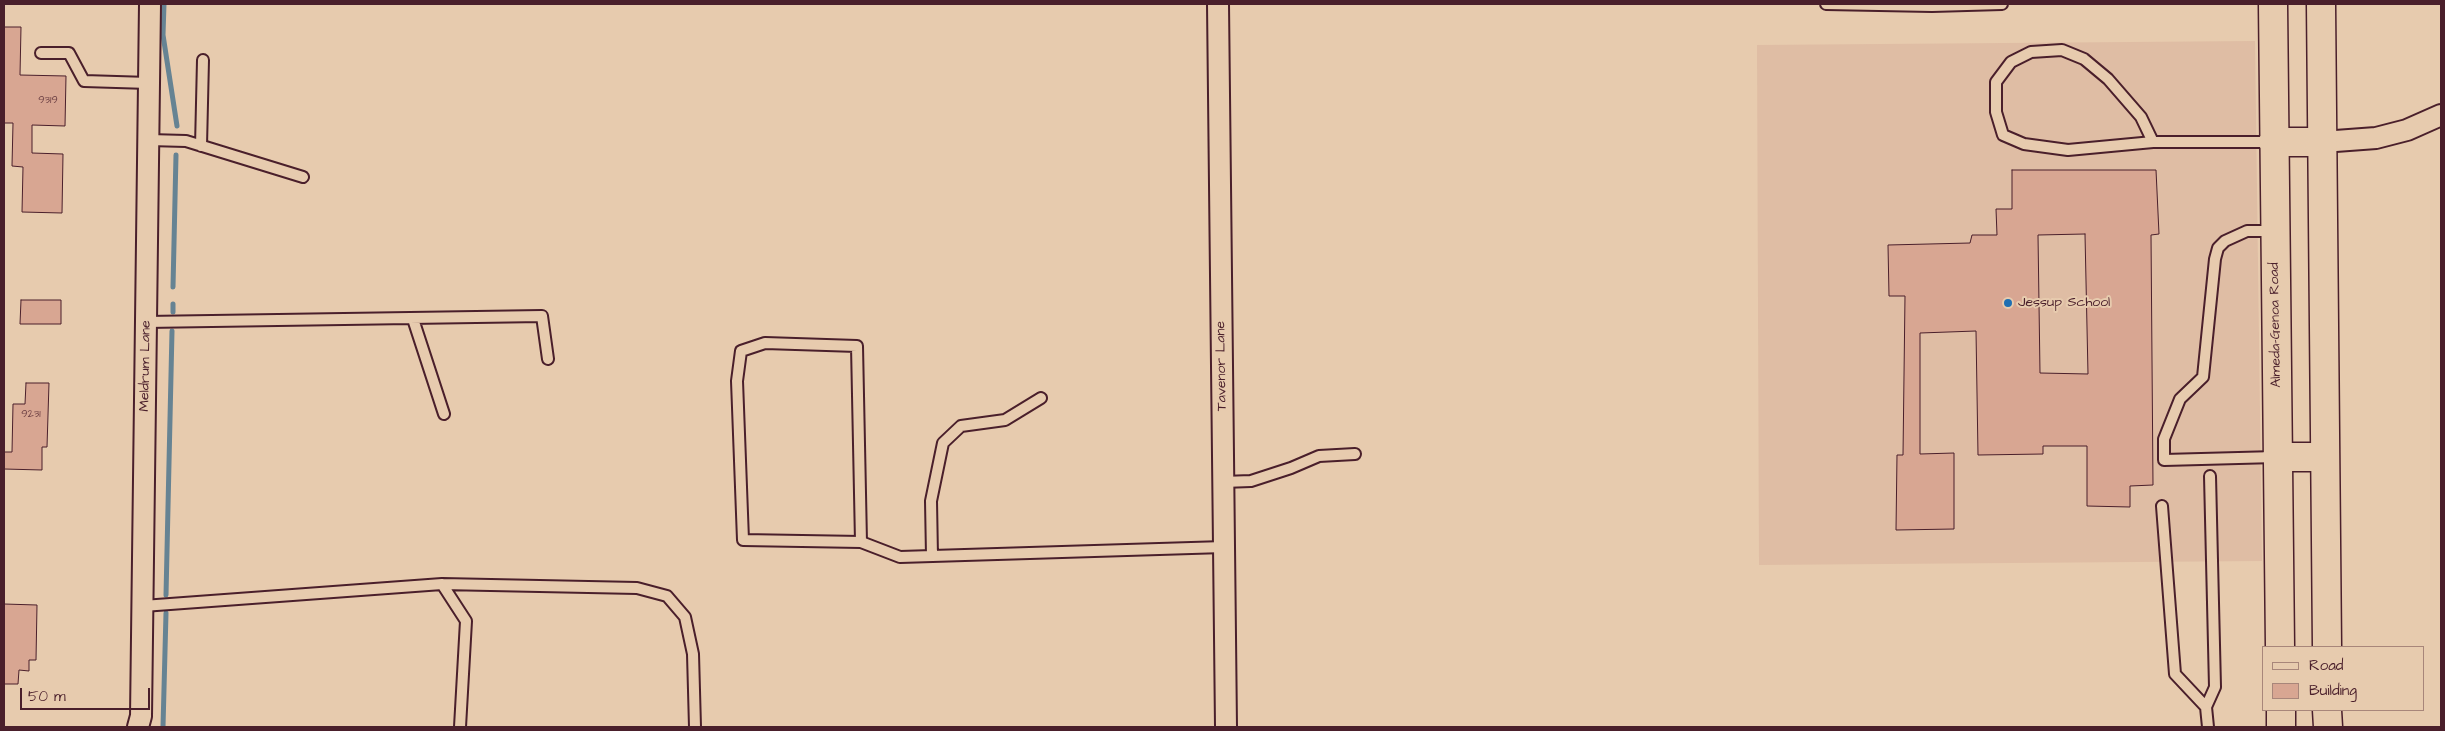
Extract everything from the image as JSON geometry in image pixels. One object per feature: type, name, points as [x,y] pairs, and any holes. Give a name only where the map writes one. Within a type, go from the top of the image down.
[{"type":"main road","name":"Almeda-Genoa Road","points":[[2273,4],[2273,142],[2280,646]]},
{"type":"main road","points":[[2321,4],[2326,646]]},
{"type":"main road","points":[[2273,142],[2322,142]]},
{"type":"main road","points":[[2277,457],[2325,457]]},
{"type":"main road","points":[[2281,711],[2281,727]]},
{"type":"main road","points":[[2327,711],[2328,727]]},
{"type":"street","name":"Meldrum Lane","points":[[138,727],[141,716],[143,606],[150,4]]},
{"type":"street","name":"Tavenor Lane","points":[[1218,4],[1226,727]]},
{"type":"street","points":[[2322,142],[2376,138],[2407,130],[2441,114]]},
{"type":"lane","points":[[1826,4],[1932,6],[2002,4]]},
{"type":"lane","points":[[2152,142],[2141,117],[2108,79],[2084,59],[2062,50],[2031,52],[2011,62],[1996,82],[1996,112],[2003,135],[2024,144],[2068,150],[2152,142],[2273,142]]},
{"type":"lane","points":[[41,53],[69,53],[84,82],[149,83]]},
{"type":"lane","points":[[201,146],[203,60]]},
{"type":"lane","points":[[149,140],[186,141],[303,177]]},
{"type":"lane","points":[[2275,231],[2247,231],[2225,241],[2218,248],[2215,259],[2203,377],[2180,399],[2164,439],[2164,460],[2277,457]]},
{"type":"lane","points":[[146,322],[542,316],[548,359]]},
{"type":"lane","points":[[413,318],[444,414]]},
{"type":"lane","points":[[861,542],[857,346],[765,343],[741,351],[737,381],[743,540],[861,542],[900,557],[1224,547]]},
{"type":"lane","points":[[932,556],[931,501],[943,443],[961,426],[1005,420],[1041,398]]},
{"type":"lane","points":[[1223,482],[1251,481],[1292,468],[1319,456],[1356,454]]},
{"type":"lane","points":[[2208,727],[2206,707],[2215,687],[2210,476]]},
{"type":"lane","points":[[2162,506],[2175,674],[2206,707]]},
{"type":"lane","points":[[143,606],[442,584],[637,588],[667,596],[685,617],[693,654],[695,727]]},
{"type":"lane","points":[[442,584],[466,622],[460,727]]},
{"type":"shaded area","name":"Jessup School","points":[[2255,41],[2262,561],[1759,565],[1757,45]]},
{"type":"building","points":[[4,27],[21,27],[20,75],[66,76],[65,126],[32,125],[32,153],[63,154],[62,213],[22,212],[23,167],[12,166],[13,123],[4,123]]},
{"type":"building","points":[[2012,170],[2156,170],[2159,234],[2151,235],[2153,485],[2130,486],[2130,507],[2087,506],[2087,446],[2043,446],[2043,454],[1978,455],[1976,331],[1920,333],[1920,454],[1954,453],[1954,529],[1896,530],[1897,455],[1903,455],[1905,296],[1889,296],[1888,245],[1970,243],[1972,235],[1997,235],[1996,209],[2012,209]],"holes":[[[2085,234],[2088,374],[2040,373],[2038,235]]]},
{"type":"building","points":[[21,300],[61,300],[61,324],[20,324]]},
{"type":"building","points":[[26,383],[49,383],[47,447],[42,447],[42,470],[4,469],[4,452],[12,452],[13,404],[25,404]]},
{"type":"building","points":[[4,604],[37,605],[36,660],[29,660],[29,671],[19,670],[18,684],[4,684]]},
{"type":"waterway","points":[[164,4],[163,35],[177,126]]},
{"type":"waterway","points":[[173,287],[176,155]]},
{"type":"waterway","points":[[173,304],[173,312]]},
{"type":"waterway","points":[[166,595],[172,331]]},
{"type":"waterway","points":[[163,727],[166,613]]},
{"type":"place","name":"Jessup School","points":[[2008,303]]}]
